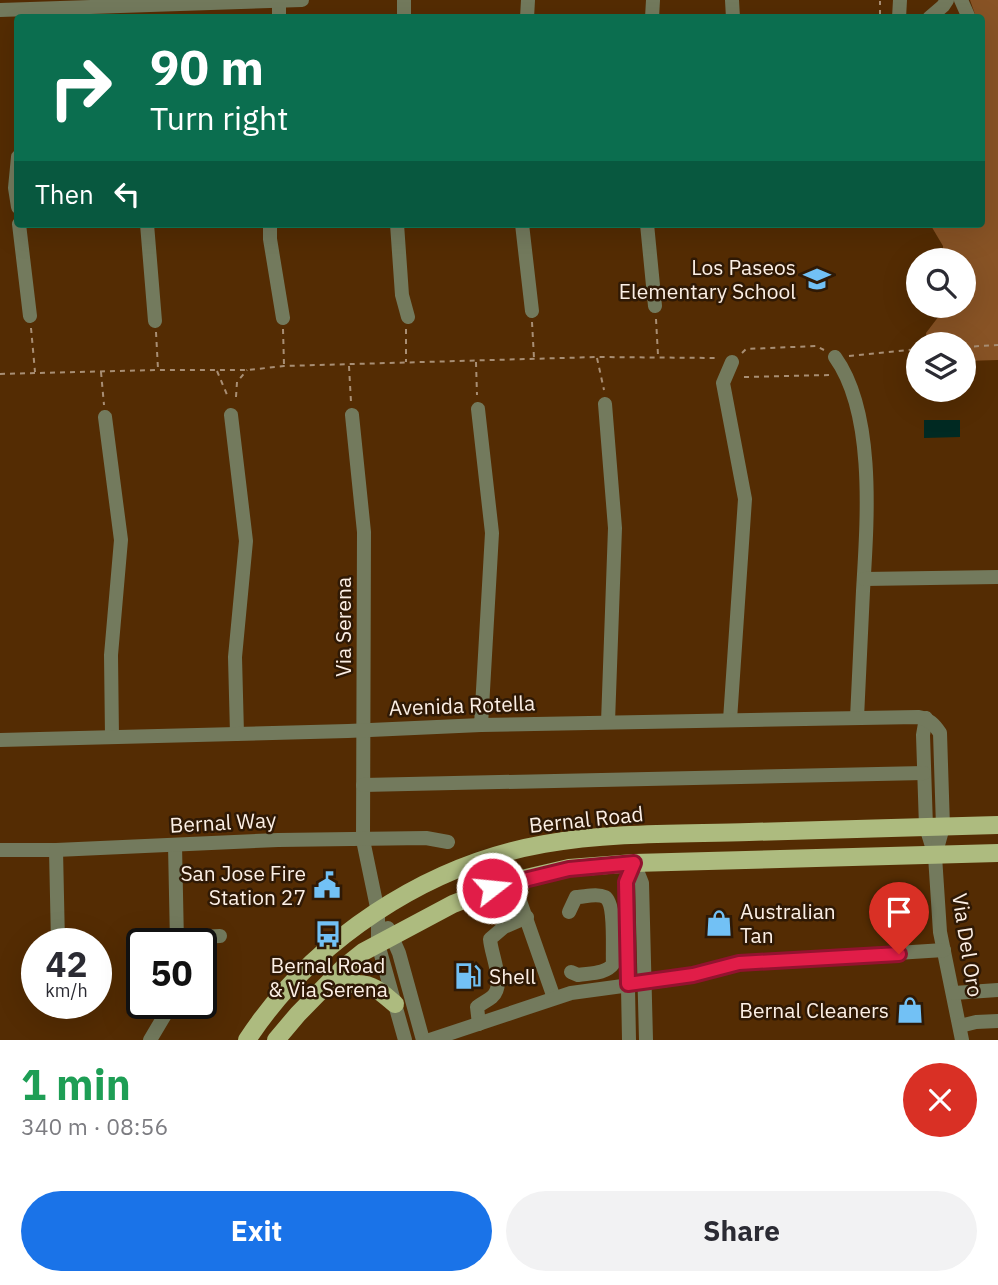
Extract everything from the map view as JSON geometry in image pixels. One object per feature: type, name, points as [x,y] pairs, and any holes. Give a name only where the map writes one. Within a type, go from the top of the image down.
[{"type":"main road","name":"Bernal Road","points":[[247,1040],[265,1012],[312,962],[349,932],[378,912],[439,879],[508,853],[600,836],[998,825]]},
{"type":"main road","points":[[634,863],[665,834]]},
{"type":"main road","points":[[276,1040],[343,968],[385,939],[453,904],[513,881],[569,869],[634,863],[998,853]]},
{"type":"main road","points":[[329,983],[342,987],[363,984],[375,988],[395,1004]]},
{"type":"street","points":[[0,10],[152,8],[302,0]]},
{"type":"street","points":[[934,14],[947,0]]},
{"type":"street","points":[[19,228],[30,316]]},
{"type":"street","points":[[147,228],[155,321]]},
{"type":"street","points":[[270,228],[283,318]]},
{"type":"street","points":[[397,228],[402,295],[408,317]]},
{"type":"street","points":[[522,228],[532,311]]},
{"type":"street","points":[[647,228],[655,306]]},
{"type":"street","points":[[835,357],[846,373],[859,422],[868,488],[857,718]]},
{"type":"street","points":[[730,720],[745,499],[723,383],[732,362]]},
{"type":"street","points":[[605,404],[615,528],[608,722]]},
{"type":"street","points":[[478,409],[492,533],[481,725]]},
{"type":"street","points":[[231,415],[246,541],[235,657],[237,734]]},
{"type":"street","name":"Via Serena","points":[[352,415],[364,532],[363,840],[385,939]]},
{"type":"street","points":[[105,417],[121,540],[111,655],[113,737]]},
{"type":"street","points":[[864,579],[998,577]]},
{"type":"street","name":"Avenida Rotella","points":[[0,740],[481,725],[926,718]]},
{"type":"street","name":"Via Del Oro","points":[[935,827],[924,772],[923,735],[926,718],[935,724],[940,733],[935,856],[944,950],[961,1033]]},
{"type":"street","points":[[363,785],[924,772]]},
{"type":"street","name":"Bernal Way","points":[[0,850],[278,840],[426,838],[447,842]]},
{"type":"street","points":[[175,845],[177,928]]},
{"type":"street","points":[[56,850],[58,928]]},
{"type":"street","points":[[634,863],[642,883],[646,1040]]},
{"type":"street","points":[[629,1040],[626,882],[634,863]]},
{"type":"street","points":[[513,881],[554,998]]},
{"type":"street","points":[[569,912],[576,897],[599,895],[612,907],[613,964],[604,971],[578,975],[571,972]]},
{"type":"street","points":[[479,1024],[477,1007],[493,997],[497,991],[498,979],[490,939],[504,927],[527,917]]},
{"type":"street","points":[[385,939],[395,1004],[405,1040]]},
{"type":"street","points":[[385,939],[424,1040]]},
{"type":"street","points":[[430,1040],[570,993],[693,975],[739,963],[944,950]]},
{"type":"street","points":[[954,993],[998,990]]},
{"type":"street","points":[[150,1040],[162,1019]]},
{"type":"street","points":[[961,1033],[976,1022],[998,1021]]},
{"type":"path","points":[[655,306],[658,356]]},
{"type":"path","points":[[532,311],[534,359]]},
{"type":"path","points":[[30,316],[35,373]]},
{"type":"path","points":[[406,363],[405,336],[408,317]]},
{"type":"path","points":[[283,318],[284,366]]},
{"type":"path","points":[[155,321],[158,370]]},
{"type":"path","points":[[976,346],[998,345]]},
{"type":"path","points":[[0,374],[248,370],[284,366],[597,357],[715,357],[732,362],[746,348],[816,346],[835,357],[906,350]]},
{"type":"path","points":[[597,357],[605,404]]},
{"type":"path","points":[[476,361],[478,409]]},
{"type":"path","points":[[349,365],[352,415]]},
{"type":"path","points":[[216,370],[228,397]]},
{"type":"path","points":[[236,397],[237,382],[248,370]]},
{"type":"path","points":[[101,371],[105,417]]},
{"type":"path","points":[[744,377],[835,375]]},
{"type":"shaded area","points":[[970,0],[998,0],[998,360],[976,361],[976,332],[927,332],[937,318],[976,318],[976,248],[943,248],[932,228],[985,228],[985,14],[975,14]]},
{"type":"water","points":[[924,420],[960,420],[960,437],[924,438]]},
{"type":"place","name":"Los Paseos Elementary School","points":[[817,279]]},
{"type":"place","name":"San Jose Fire Station 27","points":[[327,885]]},
{"type":"place","name":"Australian Tan","points":[[719,923]]},
{"type":"place","name":"Bernal Road & Via Serena","points":[[328,934]]},
{"type":"place","name":"Shell","points":[[468,976]]},
{"type":"place","name":"Bernal Cleaners","points":[[910,1010]]},
{"type":"route","points":[[492,888],[545,873],[634,863],[626,882],[628,984],[667,980],[739,963],[899,954]]}]
